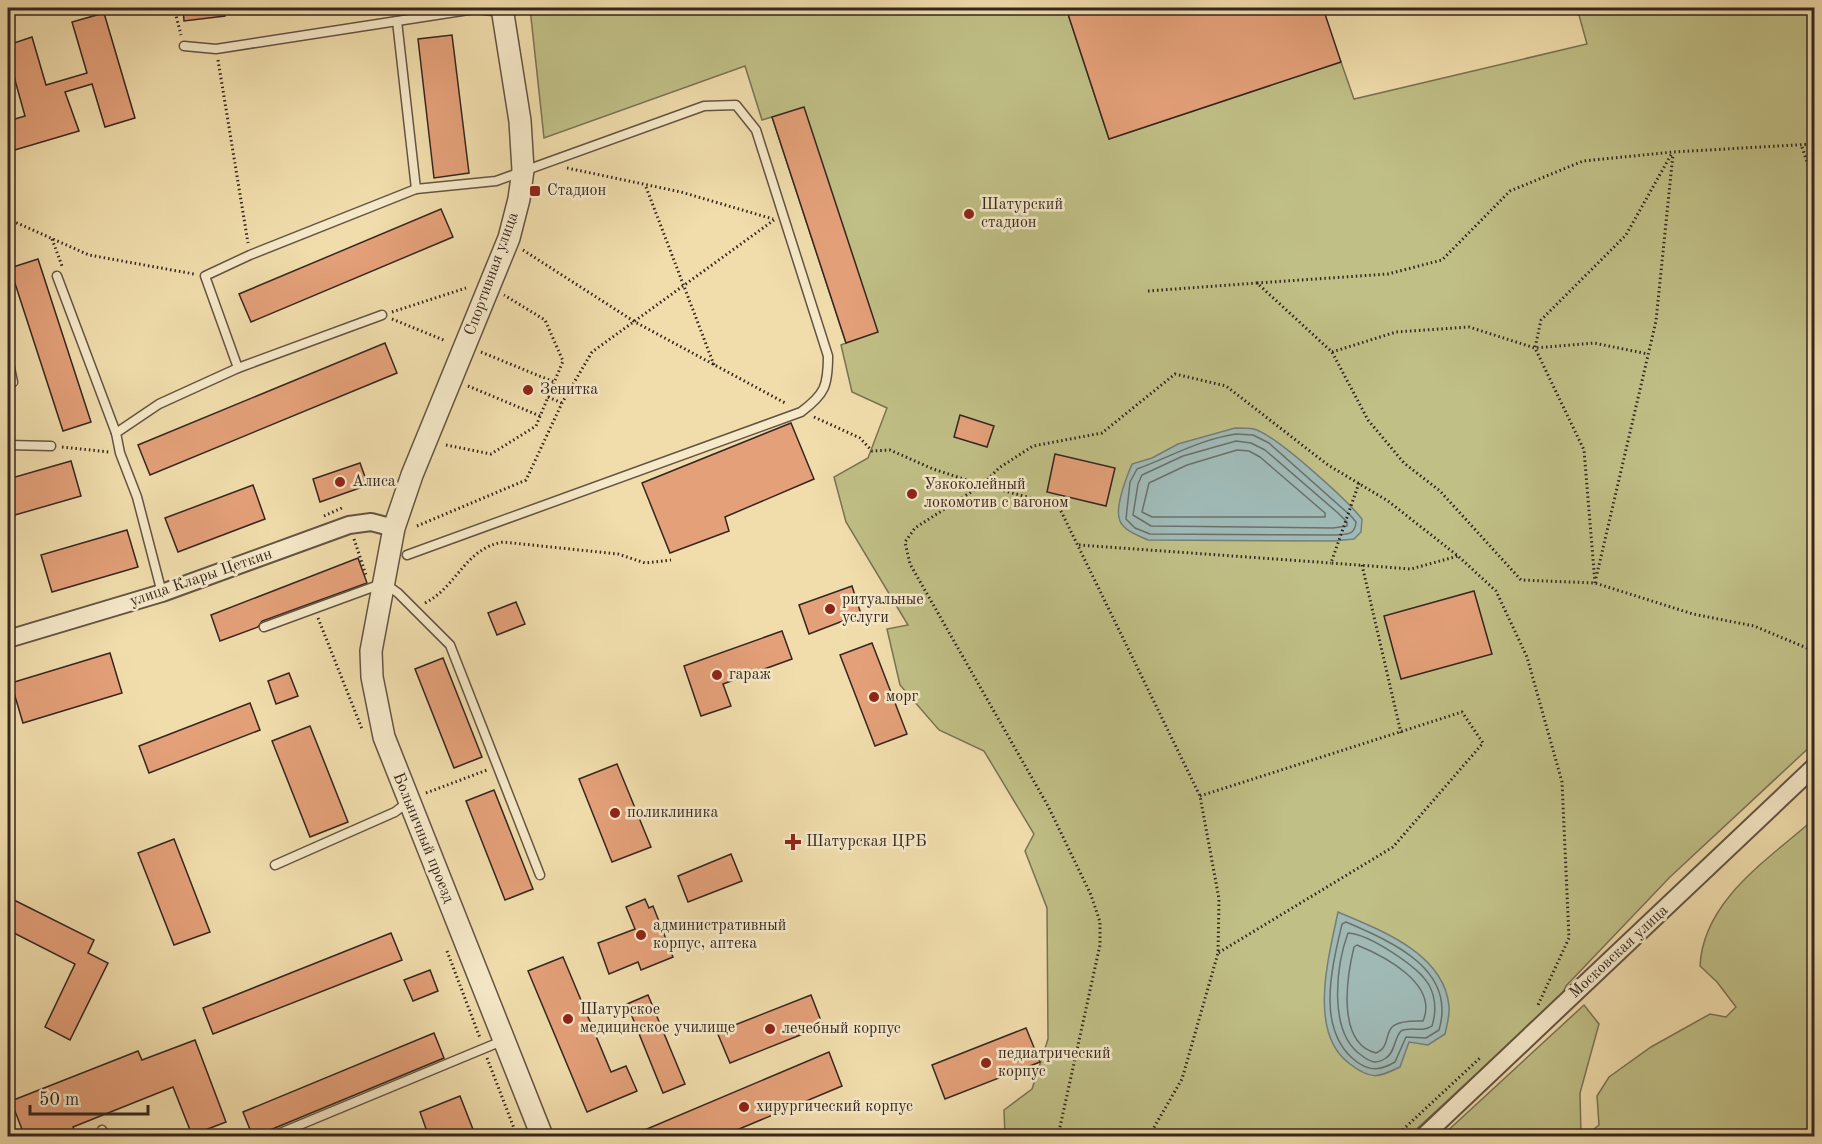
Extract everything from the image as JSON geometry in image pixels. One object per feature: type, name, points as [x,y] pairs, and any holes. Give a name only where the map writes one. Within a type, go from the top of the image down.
[{"type":"street","name":"Спортивная улица","points":[[394,528],[412,475],[509,238],[523,170],[520,121],[502,10]]},
{"type":"street","name":"улица Клары Цеткин","points":[[8,639],[162,593],[349,525],[371,522],[394,528]]},
{"type":"street","name":"Больничный проезд","points":[[394,528],[377,585],[370,651],[372,677],[384,737],[542,1137]]},
{"type":"street","name":"Московская улица","points":[[1424,1137],[1815,767]]},
{"type":"lane","points":[[184,46],[216,49],[475,9],[502,10]]},
{"type":"lane","points":[[397,21],[416,189]]},
{"type":"lane","points":[[238,368],[205,276],[250,255],[416,189],[496,181],[704,106],[736,105],[756,130],[779,218],[828,356],[828,380],[819,399],[801,411],[407,555]]},
{"type":"lane","points":[[57,276],[116,433],[120,453],[137,497],[162,593]]},
{"type":"lane","points":[[116,433],[159,404],[238,368],[382,315]]},
{"type":"lane","points":[[8,358],[13,382]]},
{"type":"lane","points":[[8,446],[51,446]]},
{"type":"lane","points":[[264,627],[377,585],[411,606],[450,645],[540,875]]},
{"type":"lane","points":[[276,865],[395,812],[408,801]]},
{"type":"lane","points":[[273,1137],[505,1040]]},
{"type":"path","points":[[8,13],[26,8]]},
{"type":"path","points":[[174,8],[184,46]]},
{"type":"path","points":[[216,49],[250,255]]},
{"type":"path","points":[[1148,291],[1388,274],[1442,260],[1510,191],[1583,161],[1673,152],[1802,147],[1815,144]]},
{"type":"path","points":[[1802,147],[1815,182]]},
{"type":"path","points":[[1595,583],[1584,450],[1534,348],[1541,320],[1626,236],[1673,152]]},
{"type":"path","points":[[1595,583],[1656,321],[1673,152]]},
{"type":"path","points":[[545,163],[646,187],[681,192],[779,218]]},
{"type":"path","points":[[646,187],[714,365]]},
{"type":"path","points":[[417,526],[526,480],[562,403],[592,352],[779,218]]},
{"type":"path","points":[[8,219],[89,255],[205,276]]},
{"type":"path","points":[[52,239],[64,270],[57,276]]},
{"type":"path","points":[[520,248],[635,322],[801,411],[860,438],[872,451],[890,450],[933,469],[982,485],[1058,505],[1200,796],[1219,899],[1218,953],[1182,1079],[1149,1137]]},
{"type":"path","points":[[1257,283],[1332,352],[1368,420],[1404,463],[1440,491],[1521,580],[1595,583],[1693,614],[1754,626],[1815,651]]},
{"type":"path","points":[[382,315],[466,288]]},
{"type":"path","points":[[446,445],[491,454],[536,426],[563,361],[545,320],[503,294]]},
{"type":"path","points":[[382,315],[446,341]]},
{"type":"path","points":[[1332,352],[1396,332],[1468,327],[1534,348],[1594,342],[1648,354]]},
{"type":"path","points":[[481,352],[554,381]]},
{"type":"path","points":[[1058,1137],[1100,945],[1100,922],[1091,895],[1048,806],[910,564],[905,542],[915,528],[982,485],[999,468],[1033,446],[1102,433],[1175,374],[1226,386],[1328,465],[1388,501],[1458,556],[1496,591],[1527,657],[1562,782],[1569,938],[1538,1005]]},
{"type":"path","points":[[468,387],[540,416]]},
{"type":"path","points":[[548,397],[562,403]]},
{"type":"path","points":[[51,446],[120,453]]},
{"type":"path","points":[[1332,563],[1352,498],[1359,483]]},
{"type":"path","points":[[352,534],[377,585]]},
{"type":"path","points":[[411,606],[426,603],[442,592],[476,553],[490,544],[503,542],[618,554],[645,563],[671,560]]},
{"type":"path","points":[[1079,545],[1411,569],[1458,556]]},
{"type":"path","points":[[1362,565],[1401,733]]},
{"type":"path","points":[[1200,796],[1462,712],[1483,743],[1393,847],[1218,953]]},
{"type":"path","points":[[408,801],[497,766]]},
{"type":"path","points":[[1396,1137],[1488,1052]]},
{"type":"shaded area","points":[[530,8],[1066,8],[1109,139],[1341,62],[1354,99],[1587,44],[1577,8],[1814,8],[1814,743],[1670,877],[1566,986],[1562,995],[1409,1136],[1005,1136],[1004,1110],[1032,1089],[1048,1039],[1047,908],[1025,851],[1034,834],[984,751],[939,730],[900,685],[887,629],[908,625],[846,522],[834,477],[868,458],[887,408],[852,392],[841,345],[846,343],[772,117],[762,120],[745,66],[544,138]]},
{"type":"shaded area","points":[[1814,819],[1814,1136],[1585,1136],[1599,1125],[1597,1096],[1609,1077],[1651,1047],[1710,1014],[1726,1017],[1736,1007],[1717,982],[1700,966],[1704,942],[1713,921],[1741,883]]},
{"type":"shaded area","points":[[1584,1005],[1599,1024],[1580,1093],[1581,1136],[1442,1136]]},
{"type":"water","points":[[1235,428],[1254,429],[1294,455],[1362,519],[1361,532],[1354,539],[1334,541],[1148,540],[1132,533],[1122,525],[1119,515],[1120,500],[1132,464],[1152,458],[1178,444]]},
{"type":"water","points":[[1338,912],[1407,946],[1423,958],[1445,987],[1449,1009],[1445,1034],[1428,1045],[1409,1042],[1400,1067],[1380,1075],[1363,1073],[1350,1064],[1337,1050],[1329,1033],[1324,993]]},
{"type":"building","points":[[183,8],[225,8],[225,16],[184,21]]},
{"type":"building","points":[[1066,8],[1323,8],[1341,62],[1109,139]]},
{"type":"building","points":[[104,13],[135,118],[105,127],[92,84],[65,92],[79,131],[8,152],[8,121],[25,116],[8,55],[8,45],[32,37],[46,85],[87,73],[72,22]]},
{"type":"building","points":[[452,35],[469,173],[434,178],[418,39]]},
{"type":"building","points":[[804,107],[878,332],[846,343],[772,117]]},
{"type":"building","points":[[441,209],[453,237],[251,322],[239,294]]},
{"type":"building","points":[[38,259],[91,422],[63,431],[10,268]]},
{"type":"building","points":[[385,343],[397,373],[150,475],[138,445]]},
{"type":"building","points":[[960,415],[994,426],[987,447],[954,437]]},
{"type":"building","points":[[791,423],[814,479],[725,517],[729,531],[670,553],[642,483]]},
{"type":"building","points":[[1055,454],[1115,468],[1106,506],[1047,492]]},
{"type":"building","points":[[71,461],[81,496],[8,517],[8,479]]},
{"type":"building","name":"Алиса","points":[[360,463],[368,485],[320,502],[313,479]]},
{"type":"building","points":[[253,485],[265,519],[178,552],[165,518]]},
{"type":"building","points":[[127,530],[138,567],[52,592],[41,555]]},
{"type":"building","points":[[358,558],[367,583],[262,621],[258,627],[220,641],[211,615]]},
{"type":"building","name":"ритуальные услуги","points":[[852,586],[861,614],[809,634],[799,605]]},
{"type":"building","points":[[1474,591],[1492,654],[1401,679],[1384,616]]},
{"type":"building","points":[[516,602],[525,624],[497,635],[488,613]]},
{"type":"building","name":"гараж","points":[[782,631],[792,659],[723,684],[731,706],[701,716],[684,666]]},
{"type":"building","name":"морг","points":[[872,643],[907,734],[875,746],[840,655]]},
{"type":"building","points":[[110,653],[122,693],[23,723],[11,683]]},
{"type":"building","points":[[443,658],[482,757],[454,768],[415,669]]},
{"type":"building","points":[[289,673],[298,696],[276,704],[268,681]]},
{"type":"building","points":[[250,703],[260,730],[149,773],[139,746]]},
{"type":"building","points":[[310,726],[348,822],[310,837],[272,741]]},
{"type":"building","name":"поликлиника","points":[[617,764],[651,847],[612,862],[579,779]]},
{"type":"building","points":[[494,790],[533,889],[505,900],[466,801]]},
{"type":"building","points":[[174,839],[210,932],[174,945],[138,853]]},
{"type":"building","points":[[731,854],[742,881],[688,902],[678,876]]},
{"type":"building","points":[[8,897],[94,940],[88,953],[108,963],[70,1040],[45,1027],[75,964],[8,930]]},
{"type":"building","name":"административный корпус, аптека","points":[[645,899],[649,908],[653,906],[673,957],[641,970],[638,962],[609,974],[598,943],[635,929],[626,907]]},
{"type":"building","points":[[391,933],[402,960],[213,1034],[203,1008]]},
{"type":"building","name":"Шатурское медицинское училище","points":[[563,957],[611,1072],[626,1066],[637,1091],[587,1112],[528,971]]},
{"type":"building","points":[[430,970],[438,991],[413,1001],[404,980]]},
{"type":"building","points":[[648,995],[685,1084],[663,1093],[627,1004]]},
{"type":"building","name":"лечебный корпус","points":[[811,995],[823,1026],[730,1063],[717,1032]]},
{"type":"building","name":"педиатрический корпус","points":[[1026,1028],[1040,1062],[945,1099],[932,1065]]},
{"type":"building","points":[[434,1033],[444,1058],[253,1137],[243,1112]]},
{"type":"building","points":[[195,1040],[226,1122],[192,1135],[173,1087],[73,1127],[77,1137],[25,1137],[11,1101],[138,1051],[142,1060]]},
{"type":"building","name":"хирургический корпус","points":[[829,1052],[842,1086],[720,1137],[628,1137]]},
{"type":"building","points":[[460,1096],[476,1137],[429,1137],[420,1112]]},
{"type":"place","name":"Стадион","points":[[535,191]]},
{"type":"place","name":"Шатурский стадион","points":[[969,214]]},
{"type":"place","name":"Зенитка","points":[[528,390]]},
{"type":"place","name":"Алиса","points":[[340,482]]},
{"type":"place","name":"Узкоколейный локомотив с вагоном","points":[[912,494]]},
{"type":"place","name":"ритуальные услуги","points":[[830,609]]},
{"type":"place","name":"гараж","points":[[717,675]]},
{"type":"place","name":"морг","points":[[874,697]]},
{"type":"place","name":"поликлиника","points":[[615,813]]},
{"type":"place","name":"Шатурская ЦРБ","points":[[793,842]]},
{"type":"place","name":"административный корпус, аптека","points":[[641,935]]},
{"type":"place","name":"Шатурское медицинское училище","points":[[568,1019]]},
{"type":"place","name":"лечебный корпус","points":[[770,1029]]},
{"type":"place","name":"педиатрический корпус","points":[[986,1063]]},
{"type":"place","name":"хирургический корпус","points":[[744,1107]]}]
